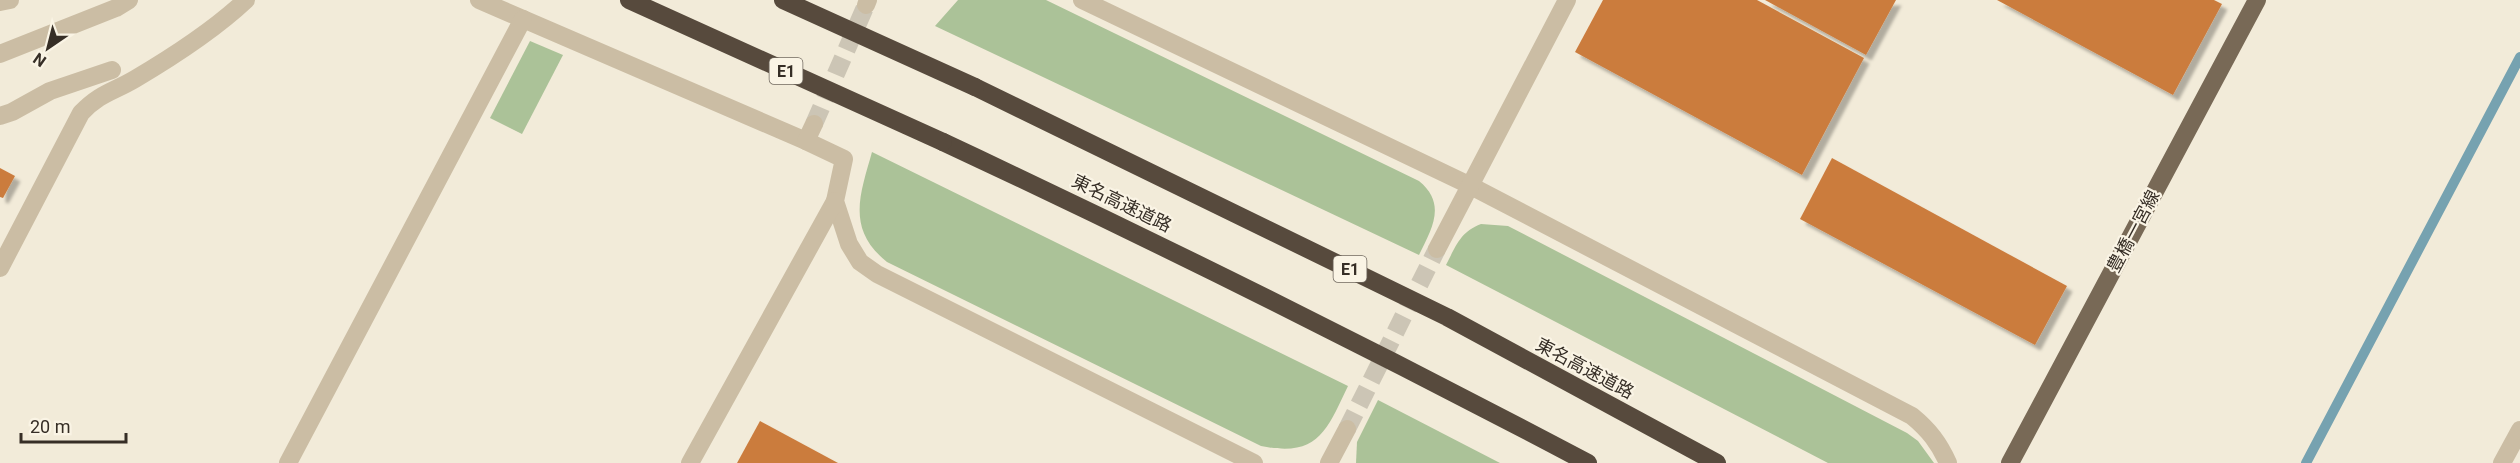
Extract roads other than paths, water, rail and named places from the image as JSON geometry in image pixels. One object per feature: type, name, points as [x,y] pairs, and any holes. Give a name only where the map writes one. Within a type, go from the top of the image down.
[{"type":"highway","name":"東名高速道路","points":[[629,0],[944,142],[1165,247],[1425,377],[1588,463]]},
{"type":"highway","name":"東名高速道路","points":[[783,0],[975,87],[1447,317],[1717,463]]},
{"type":"main road","name":"豊橋一宮線","points":[[2010,463],[2257,0]]},
{"type":"street","points":[[0,2],[10,0]]},
{"type":"street","points":[[0,54],[116,8],[129,0]]},
{"type":"street","points":[[0,268],[81,113],[94,99],[135,79],[198,39],[246,0]]},
{"type":"street","points":[[478,0],[844,159],[835,201],[690,463]]},
{"type":"street","points":[[1082,0],[1470,185],[1912,416],[1928,429],[1948,463]]},
{"type":"street","points":[[1437,249],[1567,0]]},
{"type":"street","points":[[288,463],[523,19]]},
{"type":"street","points":[[0,116],[50,91],[112,70]]},
{"type":"street","points":[[806,141],[814,124]]},
{"type":"street","points":[[835,201],[849,244],[860,262],[877,274],[1254,463]]},
{"type":"street","points":[[1329,463],[1347,429]]},
{"type":"street","points":[[2502,463],[2520,430]]},
{"type":"waterway","points":[[2306,463],[2520,57]]},
{"type":"tunnel","points":[[814,124],[866,5]]},
{"type":"tunnel","points":[[1347,429],[1437,249]]}]
